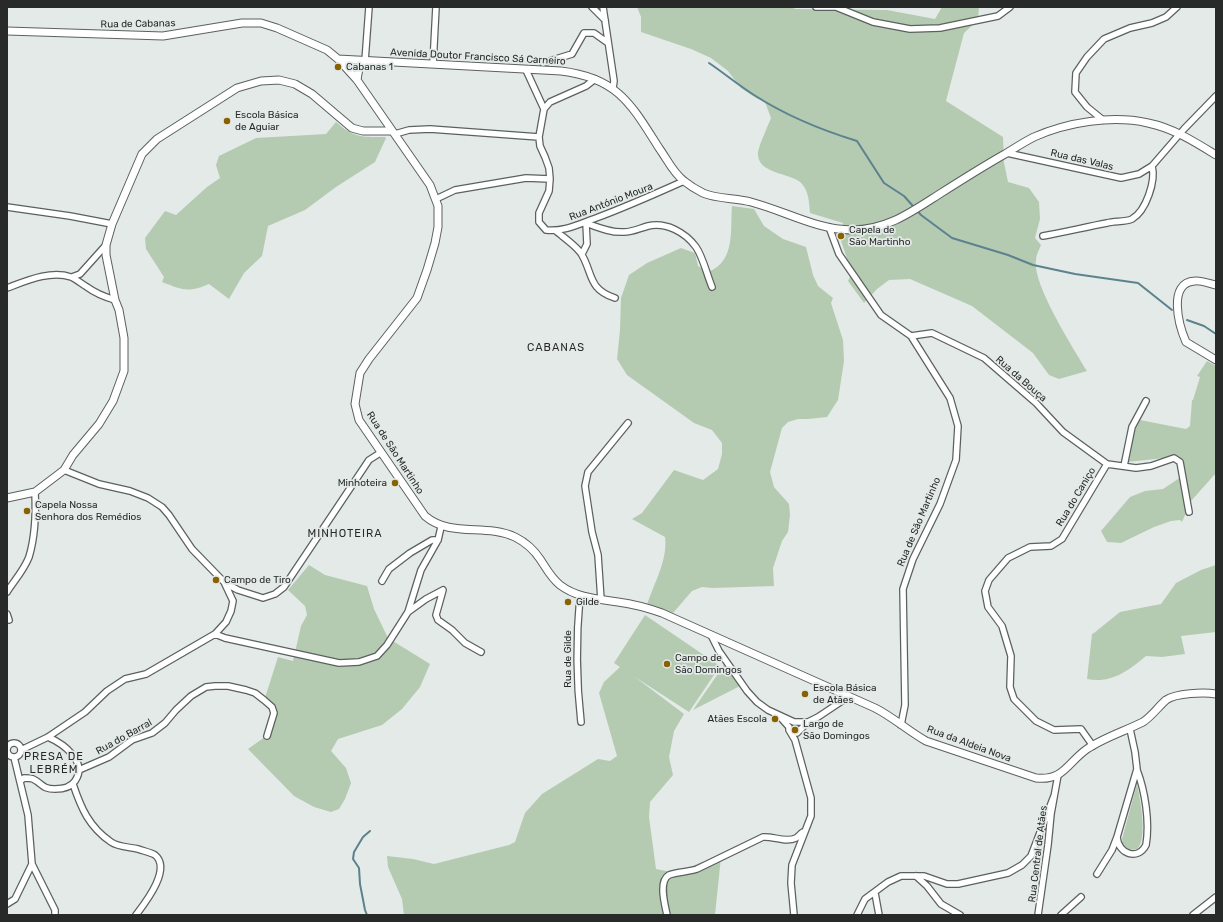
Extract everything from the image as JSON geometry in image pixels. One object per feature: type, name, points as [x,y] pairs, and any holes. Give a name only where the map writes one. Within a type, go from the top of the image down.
[{"type":"street","points":[[357,80],[359,68],[365,61],[369,7]]},
{"type":"street","points":[[433,64],[436,7]]},
{"type":"street","points":[[592,7],[605,20]]},
{"type":"street","points":[[603,7],[614,88]]},
{"type":"street","points":[[816,7],[836,7],[873,22],[910,29],[940,28],[998,16],[1010,7]]},
{"type":"street","points":[[1103,120],[1087,107],[1075,92],[1076,73],[1087,57],[1104,39],[1130,28],[1152,23],[1166,17],[1176,7]]},
{"type":"street","name":"Rua de Cabanas","points":[[7,31],[164,36],[242,23],[261,23],[306,40],[327,50],[338,59],[357,80],[393,133]]},
{"type":"street","points":[[543,62],[572,54],[584,33],[594,33],[608,43]]},
{"type":"street","name":"Avenida Doutor Francisco Sá Carneiro","points":[[338,59],[571,73],[595,79],[614,88],[630,104],[672,167],[684,181],[704,194],[750,202],[786,212],[808,222],[829,227],[853,230],[875,228],[899,219],[967,176],[1033,138],[1063,126],[1103,120],[1124,119],[1148,123],[1179,134],[1216,155]]},
{"type":"street","points":[[526,70],[544,109]]},
{"type":"street","points":[[595,79],[586,86],[550,102],[544,109],[539,137],[540,146],[546,156],[550,179],[549,191],[539,213],[539,222],[546,230],[556,231],[582,254],[591,280],[602,292],[615,298]]},
{"type":"street","points":[[7,498],[35,492],[64,470],[73,455],[100,424],[113,401],[124,371],[124,338],[106,255],[106,245],[112,224],[142,154],[157,138],[236,88],[261,81],[279,80],[295,84],[312,94],[352,128],[363,131],[393,133],[430,129],[539,137]]},
{"type":"street","name":"Rua das Valas","points":[[1007,153],[1122,178],[1139,174],[1152,166],[1179,134],[1216,96]]},
{"type":"street","name":"Rua de São Martinho","points":[[393,133],[430,185],[438,206],[438,226],[435,243],[417,298],[369,359],[360,373],[355,404],[359,420],[380,453],[425,516],[432,522],[441,527],[464,530],[493,530],[515,537],[531,548],[552,578],[560,585],[590,599],[601,600]]},
{"type":"street","points":[[1043,236],[1109,222],[1131,220],[1140,211],[1150,194],[1154,173],[1152,166]]},
{"type":"street","points":[[436,199],[455,190],[526,178],[550,179]]},
{"type":"street","name":"Rua António Moura","points":[[556,231],[623,209],[684,181]]},
{"type":"street","points":[[7,207],[112,224]]},
{"type":"street","points":[[582,254],[587,244],[586,222],[599,228],[623,233],[648,226],[660,225],[677,230],[696,248],[712,287]]},
{"type":"street","name":"Rua de São Martinho","points":[[829,227],[839,254],[881,315],[911,336],[950,398],[958,426],[956,460],[940,504],[913,559],[903,589],[906,706],[901,725]]},
{"type":"street","points":[[72,277],[80,274],[106,245]]},
{"type":"street","points":[[7,288],[33,278],[49,275],[61,275],[72,277],[89,289],[115,300]]},
{"type":"street","points":[[1216,285],[1195,281],[1188,283],[1181,289],[1177,300],[1178,317],[1186,342],[1216,360]]},
{"type":"street","name":"Rua da Bouça","points":[[911,336],[932,333],[984,358],[1036,403],[1063,432],[1107,464]]},
{"type":"street","points":[[1124,466],[1132,427],[1146,401]]},
{"type":"street","points":[[601,600],[598,555],[592,532],[586,486],[588,472],[628,423]]},
{"type":"street","points":[[64,470],[99,484],[130,491],[148,498],[162,507],[192,549],[225,583],[238,590],[263,598],[275,594],[284,587],[369,460],[380,453]]},
{"type":"street","points":[[1107,464],[1136,468],[1151,466],[1174,458],[1180,462],[1189,512]]},
{"type":"street","name":"Rua do Caniço","points":[[1093,746],[1081,728],[1054,730],[1036,721],[1014,699],[1010,687],[1011,656],[1002,626],[988,607],[985,591],[988,580],[1008,558],[1030,547],[1051,546],[1062,539],[1107,464]]},
{"type":"street","points":[[7,592],[28,558],[36,513],[35,492]]},
{"type":"street","points":[[215,634],[225,638],[339,663],[359,662],[377,656],[387,645],[408,612],[421,570],[438,540],[441,527]]},
{"type":"street","points":[[382,581],[389,569],[410,553],[432,540],[438,540]]},
{"type":"street","points":[[9,751],[18,755],[20,750],[48,737],[85,712],[107,691],[125,679],[146,674],[215,634],[226,622],[231,611],[233,601],[225,583]]},
{"type":"street","points":[[408,612],[426,599],[443,590],[436,615],[438,620],[452,630],[465,643],[481,652]]},
{"type":"street","name":"Rua de Gilde","points":[[580,595],[576,631],[577,692],[581,722]]},
{"type":"street","name":"Rua da Aldeia Nova","points":[[601,600],[636,605],[656,611],[886,713],[914,735],[926,741],[1036,778],[1046,779],[1058,775]]},
{"type":"street","points":[[711,635],[719,651],[747,691],[757,702],[799,726],[794,730]]},
{"type":"street","name":"Rua do Barral","points":[[79,770],[109,757],[132,740],[152,733],[165,723],[190,696],[206,687],[211,686],[228,686],[255,693],[272,707],[274,713],[267,736]]},
{"type":"street","points":[[857,915],[865,899],[888,882],[901,876],[930,877],[951,885],[987,877],[999,876],[1013,871],[1027,861],[1031,856],[1054,796],[1058,775],[1086,749],[1147,720],[1165,701],[1172,697],[1188,694],[1216,694]]},
{"type":"street","points":[[794,730],[818,717],[845,699],[847,695]]},
{"type":"street","points":[[780,716],[794,730]]},
{"type":"street","points":[[794,915],[791,874],[795,857],[811,816],[811,798],[795,740],[794,730],[790,724],[808,722]]},
{"type":"street","points":[[1117,837],[1120,848],[1128,853],[1136,853],[1144,849],[1146,845],[1145,803],[1130,729]]},
{"type":"street","points":[[20,781],[24,778],[33,779],[44,788],[55,789],[64,788],[73,784],[79,775],[79,766],[70,752],[63,744],[48,737]]},
{"type":"street","points":[[20,750],[17,744],[13,743],[9,751],[20,781],[28,815],[32,864],[55,910],[55,915]]},
{"type":"street","points":[[1097,874],[1112,850],[1117,837],[1137,769]]},
{"type":"street","points":[[73,784],[86,816],[90,822],[111,842],[148,852],[155,855],[159,860],[161,867],[157,882],[136,915]]},
{"type":"street","name":"Rua Central de Atães","points":[[1038,915],[1054,796]]},
{"type":"street","points":[[667,915],[663,884],[664,880],[669,875],[689,872],[697,869],[763,837],[769,836],[786,840],[796,838],[805,830]]},
{"type":"street","points":[[7,904],[15,899],[32,864]]},
{"type":"street","points":[[916,876],[927,886],[941,904],[960,915]]},
{"type":"street","points":[[875,893],[879,915]]},
{"type":"street","points":[[1061,915],[1081,897]]},
{"type":"street","points":[[1193,915],[1216,897]]},
{"type":"green space","points":[[637,7],[789,7],[796,9],[887,10],[935,19],[942,7],[979,7],[978,20],[964,33],[946,101],[1003,137],[1004,163],[1008,182],[1029,188],[1039,202],[1040,219],[1035,238],[1041,245],[1036,258],[1040,284],[1064,333],[1087,371],[1059,379],[1049,375],[1033,353],[972,306],[910,279],[889,280],[877,289],[864,303],[848,281],[852,273],[840,238],[843,223],[810,213],[807,194],[802,184],[798,180],[770,170],[760,162],[758,155],[759,148],[771,118],[765,102],[741,88],[728,71],[711,58],[691,49],[641,32],[641,17]]},
{"type":"green space","points":[[336,122],[348,131],[359,136],[386,138],[375,162],[336,187],[305,210],[268,226],[262,256],[244,273],[229,299],[209,284],[196,289],[181,289],[162,282],[164,277],[146,249],[145,238],[165,211],[176,215],[207,187],[220,178],[216,165],[219,156],[256,138],[326,134]]},
{"type":"green space","points":[[732,206],[754,209],[764,226],[783,239],[806,247],[813,275],[818,286],[833,298],[831,303],[843,340],[844,361],[838,400],[827,417],[798,419],[788,422],[782,428],[770,472],[774,487],[789,504],[790,515],[788,532],[782,541],[773,568],[774,586],[702,587],[692,591],[673,613],[647,605],[660,571],[664,554],[665,537],[632,519],[642,513],[674,470],[703,480],[718,469],[722,454],[722,443],[712,430],[694,423],[627,375],[617,359],[621,298],[629,275],[647,263],[681,248],[695,253],[698,266],[708,272],[717,267],[727,253],[730,244]]},
{"type":"green space","points":[[1207,361],[1216,366],[1216,473],[1191,501],[1182,522],[1180,520],[1171,521],[1154,527],[1121,543],[1107,542],[1101,531],[1130,497],[1145,491],[1163,489],[1181,477],[1174,457],[1127,462],[1130,441],[1140,420],[1186,429],[1190,426],[1192,400],[1200,377],[1197,376]]},
{"type":"green space","points":[[309,565],[325,575],[367,586],[374,609],[388,638],[430,664],[420,687],[402,709],[382,725],[338,739],[331,751],[346,768],[351,783],[345,799],[339,809],[331,812],[314,807],[294,796],[248,749],[269,734],[276,710],[264,701],[278,657],[293,661],[301,626],[307,615],[305,606],[288,590]]},
{"type":"green space","points":[[1216,565],[1216,632],[1181,636],[1185,654],[1162,657],[1146,656],[1133,667],[1119,675],[1104,680],[1087,679],[1092,634],[1120,612],[1161,604],[1176,583],[1201,570]]},
{"type":"green space","points":[[645,615],[720,666],[689,712],[635,677],[684,714],[674,731],[669,757],[673,775],[650,802],[649,817],[656,869],[676,873],[702,862],[721,857],[715,915],[404,915],[402,899],[388,867],[387,856],[413,859],[434,864],[509,845],[515,842],[525,813],[542,794],[598,759],[610,761],[617,756],[599,693],[604,682],[620,667],[614,663]]},
{"type":"green space","points":[[724,665],[740,686],[693,710]]},
{"type":"green space","points":[[1137,784],[1143,828],[1142,837],[1137,849],[1129,850],[1123,845],[1122,839]]},
{"type":"waterway","points":[[709,63],[748,91],[778,109],[817,127],[857,141],[884,183],[904,196],[921,215],[952,238],[1008,255],[1033,265],[1075,274],[1138,283],[1172,310]]},
{"type":"waterway","points":[[1187,320],[1204,326],[1216,334]]},
{"type":"waterway","points":[[367,915],[360,884],[359,868],[353,859],[354,852],[363,837],[370,831]]},
{"type":"place","name":"Cabanas 1","points":[[338,67]]},
{"type":"place","name":"Escola Básica de Aguiar","points":[[227,121]]},
{"type":"place","name":"Capela de São Martinho","points":[[841,236]]},
{"type":"place","name":"Minhoteira","points":[[395,483]]},
{"type":"place","name":"Capela Nossa Senhora dos Remédios","points":[[27,511]]},
{"type":"place","name":"Campo de Tiro","points":[[216,580]]},
{"type":"place","name":"Gilde","points":[[568,602]]},
{"type":"place","name":"Campo de São Domingos","points":[[667,664]]},
{"type":"place","name":"Escola Básica de Atães","points":[[805,694]]},
{"type":"place","name":"Atães Escola","points":[[775,719]]},
{"type":"place","name":"Largo de São Domingos","points":[[795,730]]},
{"type":"district","name":"CABANAS","points":[[556,348]]},
{"type":"district","name":"MINHOTEIRA","points":[[345,534]]},
{"type":"district","name":"PRESA DE LEBRÉM","points":[[54,763]]}]
